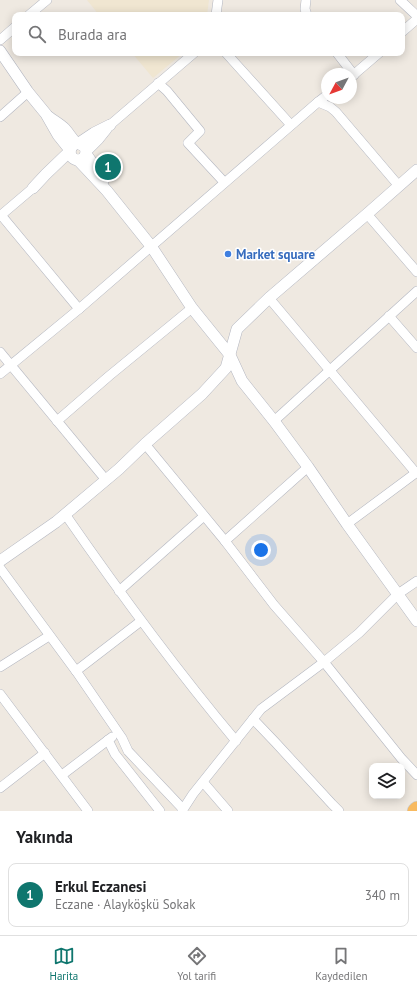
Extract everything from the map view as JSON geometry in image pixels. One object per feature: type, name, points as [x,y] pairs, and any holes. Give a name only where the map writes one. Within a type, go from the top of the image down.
[{"type":"street","points":[[33,12],[47,0]]},
{"type":"street","points":[[216,12],[218,0]]},
{"type":"street","points":[[306,0],[306,12]]},
{"type":"street","points":[[400,0],[417,16]]},
{"type":"street","points":[[405,29],[417,19]]},
{"type":"street","points":[[0,40],[12,30]]},
{"type":"street","points":[[0,51],[28,92],[46,114],[65,129],[78,151],[107,191],[151,246],[192,308],[230,355],[242,382],[274,421],[308,467],[417,621]]},
{"type":"street","points":[[79,309],[0,216],[78,151],[98,139],[110,125],[190,56]]},
{"type":"street","points":[[229,56],[290,125]]},
{"type":"street","points":[[338,56],[347,68]]},
{"type":"street","points":[[357,72],[376,56]]},
{"type":"street","points":[[158,83],[200,131],[188,143],[224,182]]},
{"type":"street","points":[[0,117],[28,92]]},
{"type":"street","points":[[0,374],[79,309],[321,100]]},
{"type":"street","points":[[318,102],[330,107],[336,112],[399,186]]},
{"type":"street","points":[[0,561],[56,522],[119,469],[202,394],[226,368],[238,329],[269,298],[368,214],[417,170]]},
{"type":"street","points":[[368,214],[417,272]]},
{"type":"street","points":[[274,421],[417,291]]},
{"type":"street","points":[[269,298],[416,473],[347,524]]},
{"type":"street","points":[[57,421],[192,308]]},
{"type":"street","points":[[389,316],[417,348]]},
{"type":"street","points":[[0,352],[106,480]]},
{"type":"street","points":[[145,444],[274,605],[324,662],[401,758],[417,775]]},
{"type":"street","points":[[225,542],[308,467]]},
{"type":"street","points":[[65,514],[141,621],[211,712],[236,741]]},
{"type":"street","points":[[119,591],[204,516]]},
{"type":"street","points":[[0,568],[76,671],[122,738],[128,751],[182,810],[261,709],[324,662],[398,594],[417,581]]},
{"type":"street","points":[[76,671],[141,621]]},
{"type":"street","points":[[0,667],[49,636]]},
{"type":"street","points":[[0,694],[88,811]]},
{"type":"street","points":[[253,719],[339,811]]},
{"type":"street","points":[[62,775],[118,733]]},
{"type":"street","points":[[108,740],[115,754],[160,811]]},
{"type":"street","points":[[0,788],[45,753]]},
{"type":"street","points":[[203,782],[228,811]]},
{"type":"shaded area","points":[[87,0],[209,0],[207,12],[97,12]]},
{"type":"shaded area","points":[[135,56],[179,56],[153,78]]},
{"type":"place","name":"Erkul Eczanesi","points":[[108,167]]},
{"type":"place","name":"Market square","points":[[228,254]]}]
